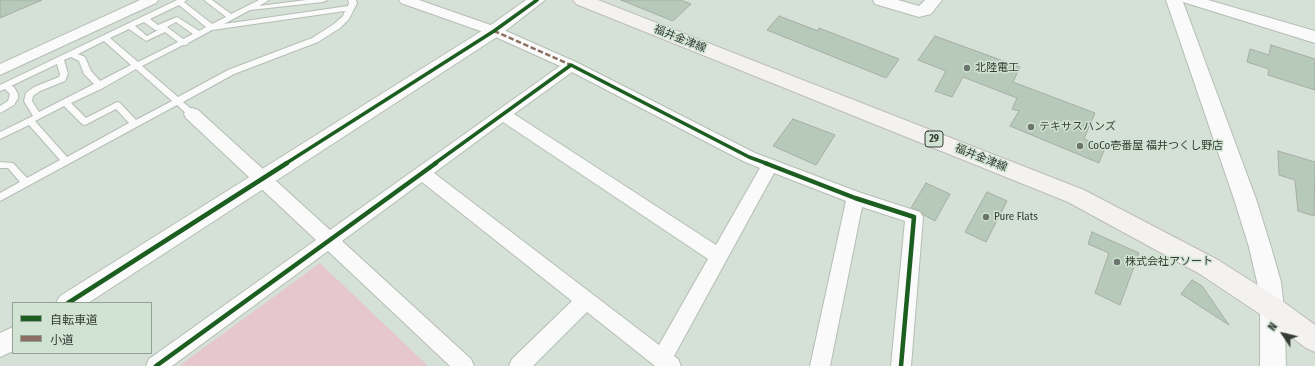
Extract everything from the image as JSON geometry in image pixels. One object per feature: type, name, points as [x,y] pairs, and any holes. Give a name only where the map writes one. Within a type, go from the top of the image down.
[{"type":"main road","name":"福井金津線","points":[[582,0],[1076,196],[1172,246],[1272,308],[1315,340]]},
{"type":"street","points":[[0,70],[151,0]]},
{"type":"street","points":[[406,0],[494,31],[571,65],[749,157],[855,198],[914,217],[900,366]]},
{"type":"street","points":[[70,302],[494,31],[537,0]]},
{"type":"street","points":[[881,0],[919,12],[925,10],[934,0]]},
{"type":"street","points":[[1174,0],[1245,199],[1267,275],[1272,308],[1273,366]]},
{"type":"street","points":[[1190,0],[1315,37]]},
{"type":"street","points":[[156,366],[423,174],[571,65]]},
{"type":"street","points":[[192,114],[464,366]]},
{"type":"street","points":[[504,115],[719,257]]},
{"type":"street","points":[[423,174],[667,362],[719,257],[770,165]]},
{"type":"street","points":[[820,366],[855,198]]},
{"type":"street","points":[[519,366],[586,300]]},
{"type":"street","points":[[0,346],[12,339]]},
{"type":"lane","points":[[208,0],[231,18]]},
{"type":"lane","points":[[0,136],[138,67],[265,0]]},
{"type":"lane","points":[[247,10],[323,0]]},
{"type":"lane","points":[[2,87],[182,1],[212,28]]},
{"type":"lane","points":[[212,28],[351,4]]},
{"type":"lane","points":[[0,197],[231,72],[314,40],[337,26],[346,17],[351,4]]},
{"type":"lane","points":[[145,19],[158,28],[177,19],[198,35]]},
{"type":"lane","points":[[130,26],[146,39],[166,29],[184,43]]},
{"type":"lane","points":[[105,38],[192,114]]},
{"type":"lane","points":[[72,54],[82,60],[87,72],[100,86]]},
{"type":"lane","points":[[60,60],[64,74],[62,79],[37,89],[29,96],[28,101],[34,119],[66,161]]},
{"type":"lane","points":[[0,110],[11,103],[14,98],[14,94],[11,89],[2,87]]},
{"type":"lane","points":[[66,103],[84,122],[117,105],[135,124]]},
{"type":"lane","points":[[0,165],[10,165],[26,183]]},
{"type":"shaded area","points":[[320,263],[428,366],[179,366]]},
{"type":"building","points":[[0,0],[42,0],[0,18]]},
{"type":"building","points":[[621,0],[681,0],[691,4],[673,21]]},
{"type":"building","points":[[779,16],[818,31],[819,28],[899,59],[886,78],[767,30]]},
{"type":"building","points":[[935,36],[1020,67],[1013,82],[1095,113],[1084,139],[1105,148],[1099,163],[1010,126],[1019,111],[1012,109],[1017,98],[963,77],[952,97],[935,91],[946,71],[918,60]]},
{"type":"building","points":[[1271,45],[1315,59],[1315,90],[1268,75],[1269,69],[1247,62],[1250,49],[1269,55]]},
{"type":"building","points":[[793,119],[835,135],[816,165],[773,146]]},
{"type":"building","points":[[1278,151],[1315,162],[1314,216],[1298,211],[1295,180],[1279,175]]},
{"type":"building","points":[[926,183],[950,194],[935,221],[920,211],[911,208]]},
{"type":"building","name":"Pure Flats","points":[[987,192],[1007,201],[986,242],[965,232]]},
{"type":"building","points":[[1092,232],[1139,253],[1120,305],[1095,293],[1109,253],[1088,244]]},
{"type":"building","points":[[1192,280],[1202,286],[1229,325],[1181,294]]},
{"type":"marked path","points":[[494,31],[571,65]]},
{"type":"cycle path","points":[[70,302],[494,31],[537,0]]},
{"type":"cycle path","points":[[156,366],[571,65],[749,157],[855,198],[914,217],[901,366]]},
{"type":"place","name":"北陸電工","points":[[967,68]]},
{"type":"place","name":"テキサスハンズ","points":[[1031,127]]},
{"type":"place","name":"CoCo壱番屋 福井つくし野店","points":[[1080,146]]},
{"type":"place","name":"Pure Flats","points":[[986,217]]},
{"type":"place","name":"株式会社アソート","points":[[1117,262]]}]
